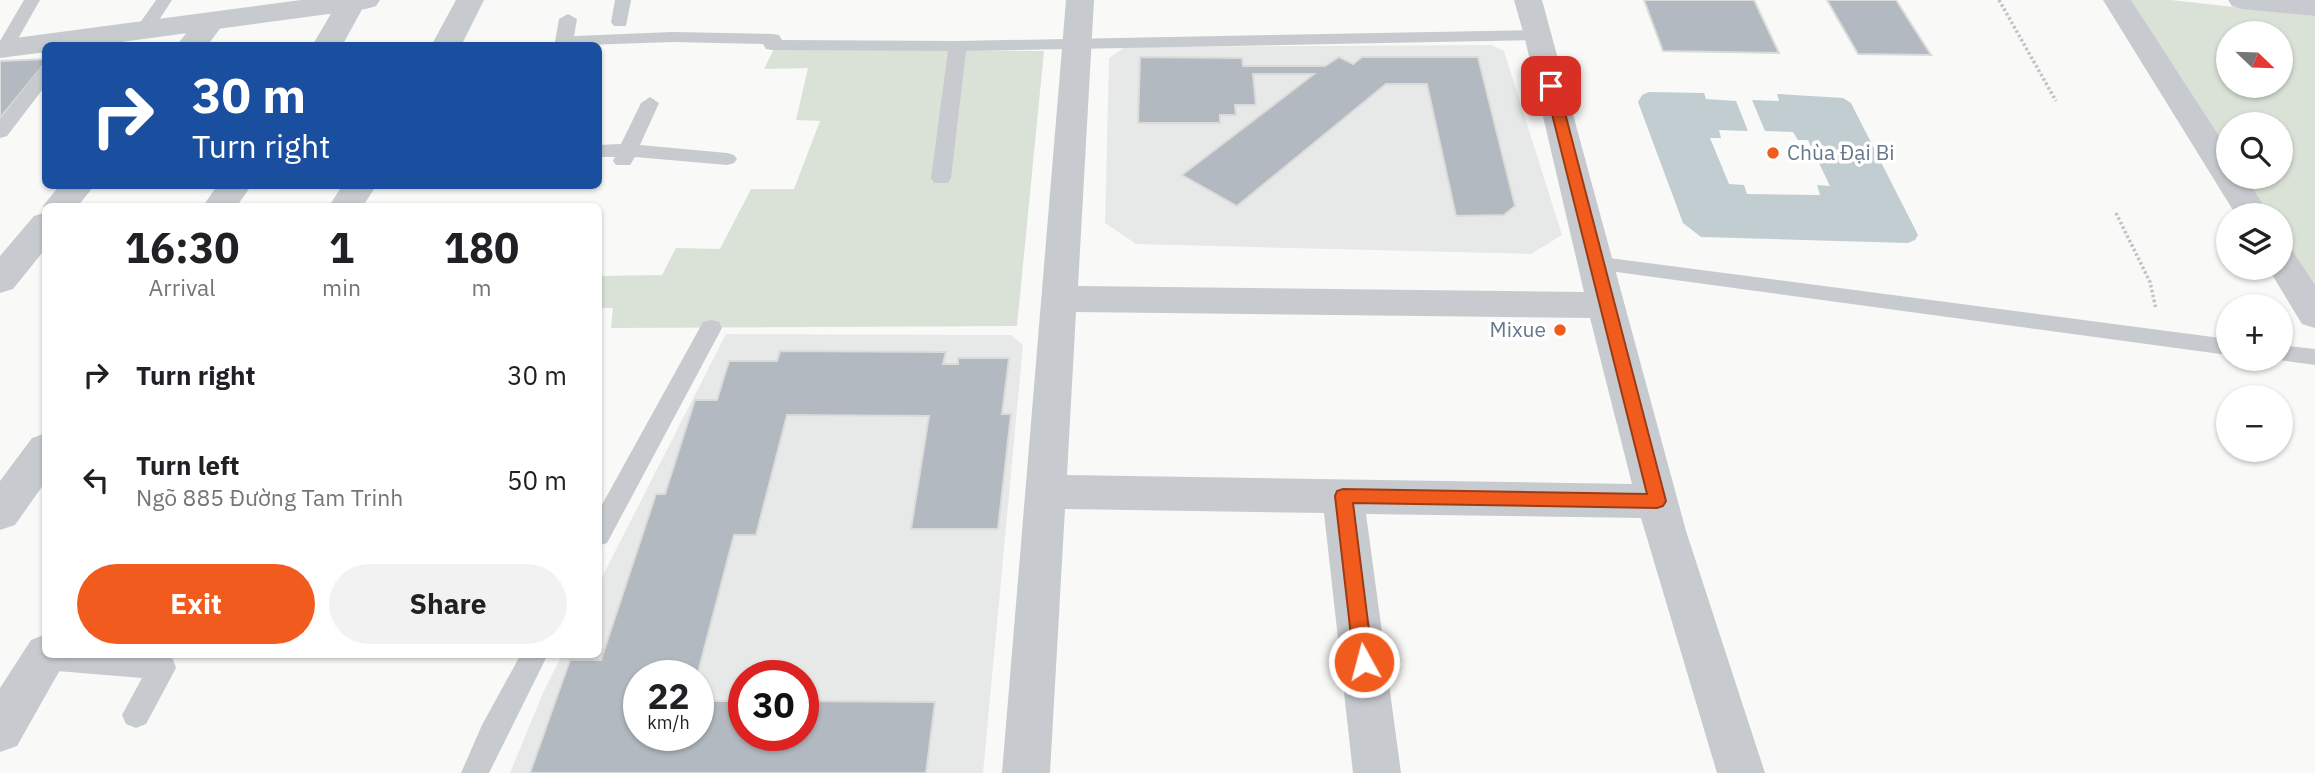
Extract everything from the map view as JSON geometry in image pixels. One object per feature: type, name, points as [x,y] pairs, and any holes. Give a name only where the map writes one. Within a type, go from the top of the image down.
[{"type":"street","points":[[448,42],[470,0]]},
{"type":"street","points":[[1026,773],[1080,0]]},
{"type":"street","points":[[1528,0],[1657,501],[1741,773]]},
{"type":"street","points":[[2117,0],[2216,157]]},
{"type":"street","points":[[2242,0],[2315,8]]},
{"type":"street","points":[[74,42],[346,2]]},
{"type":"street","points":[[329,42],[346,2]]},
{"type":"street","points":[[194,42],[210,22]]},
{"type":"street","points":[[2,49],[42,45]]},
{"type":"street","points":[[63,203],[74,189]]},
{"type":"street","points":[[0,280],[42,229]]},
{"type":"street","points":[[2293,280],[2315,315]]},
{"type":"street","points":[[1060,299],[1605,305]]},
{"type":"street","points":[[0,513],[42,455]]},
{"type":"street","points":[[1046,492],[1657,501]]},
{"type":"street","points":[[1343,496],[1377,773]]},
{"type":"street","points":[[0,730],[45,658]]},
{"type":"lane","points":[[2,49],[32,0]]},
{"type":"lane","points":[[144,30],[164,0]]},
{"type":"lane","points":[[620,22],[623,0]]},
{"type":"lane","points":[[568,19],[564,41],[672,37],[773,40],[772,45],[958,46],[1539,35]]},
{"type":"lane","points":[[941,178],[958,46]]},
{"type":"lane","points":[[0,132],[42,77]]},
{"type":"lane","points":[[625,157],[650,103]]},
{"type":"lane","points":[[602,152],[625,157],[727,159]]},
{"type":"lane","points":[[1594,263],[2163,341],[2216,346]]},
{"type":"lane","points":[[602,529],[711,328]]},
{"type":"lane","points":[[66,658],[163,668],[136,715]]},
{"type":"lane","points":[[475,773],[492,734],[533,658]]},
{"type":"path","points":[[1999,0],[2056,101]]},
{"type":"path","points":[[2116,213],[2150,282],[2163,341]]},
{"type":"shaded area","points":[[2131,0],[2171,0],[2315,16],[2315,293],[2293,258],[2293,203],[2258,203],[2250,189],[2293,189],[2293,112],[2216,112],[2216,135]]},
{"type":"shaded area","points":[[1491,45],[1504,51],[1562,235],[1531,254],[1136,244],[1105,223],[1109,58],[1125,47]]},
{"type":"shaded area","points":[[774,49],[1044,51],[1017,326],[611,328],[613,308],[602,308],[602,276],[662,275],[676,248],[720,249],[751,189],[794,189],[820,121],[796,120],[808,68],[764,69]]},
{"type":"shaded area","points":[[1649,92],[1704,93],[1706,99],[1736,101],[1748,131],[1719,130],[1721,138],[1710,138],[1729,184],[1744,185],[1747,194],[1820,195],[1817,185],[1830,186],[1808,140],[1798,140],[1793,132],[1765,131],[1752,100],[1779,101],[1777,94],[1843,98],[1851,103],[1918,235],[1908,243],[1701,237],[1683,223],[1638,102],[1642,95]]},
{"type":"shaded area","points":[[726,334],[1011,335],[1023,345],[983,773],[510,773],[560,658],[602,658],[602,577]]},
{"type":"building","points":[[1644,0],[1754,0],[1779,53],[1663,51]]},
{"type":"building","points":[[1827,0],[1896,0],[1931,55],[1858,54]]},
{"type":"building","points":[[1140,57],[1242,58],[1243,66],[1325,66],[1339,57],[1353,64],[1362,57],[1478,57],[1515,206],[1504,215],[1456,216],[1427,84],[1386,84],[1237,206],[1182,175],[1314,74],[1253,74],[1256,105],[1235,105],[1236,115],[1220,115],[1220,123],[1138,123]]},
{"type":"building","points":[[42,59],[42,67],[0,118],[0,61]]},
{"type":"building","points":[[780,351],[946,352],[943,364],[958,364],[958,358],[1009,358],[1002,414],[1011,414],[998,529],[911,529],[929,416],[787,415],[756,535],[734,535],[701,660],[623,660],[623,751],[714,751],[714,701],[728,701],[728,751],[819,751],[819,701],[935,702],[926,773],[530,773],[570,660],[602,658],[656,494],[665,494],[695,400],[717,400],[729,361],[777,361]]},
{"type":"place","name":"Chùa Đại Bi","points":[[1773,153]]},
{"type":"place","name":"Mixue","points":[[1560,330]]},
{"type":"route","points":[[1364,662],[1343,496],[1657,501],[1594,263],[1551,86]]}]
